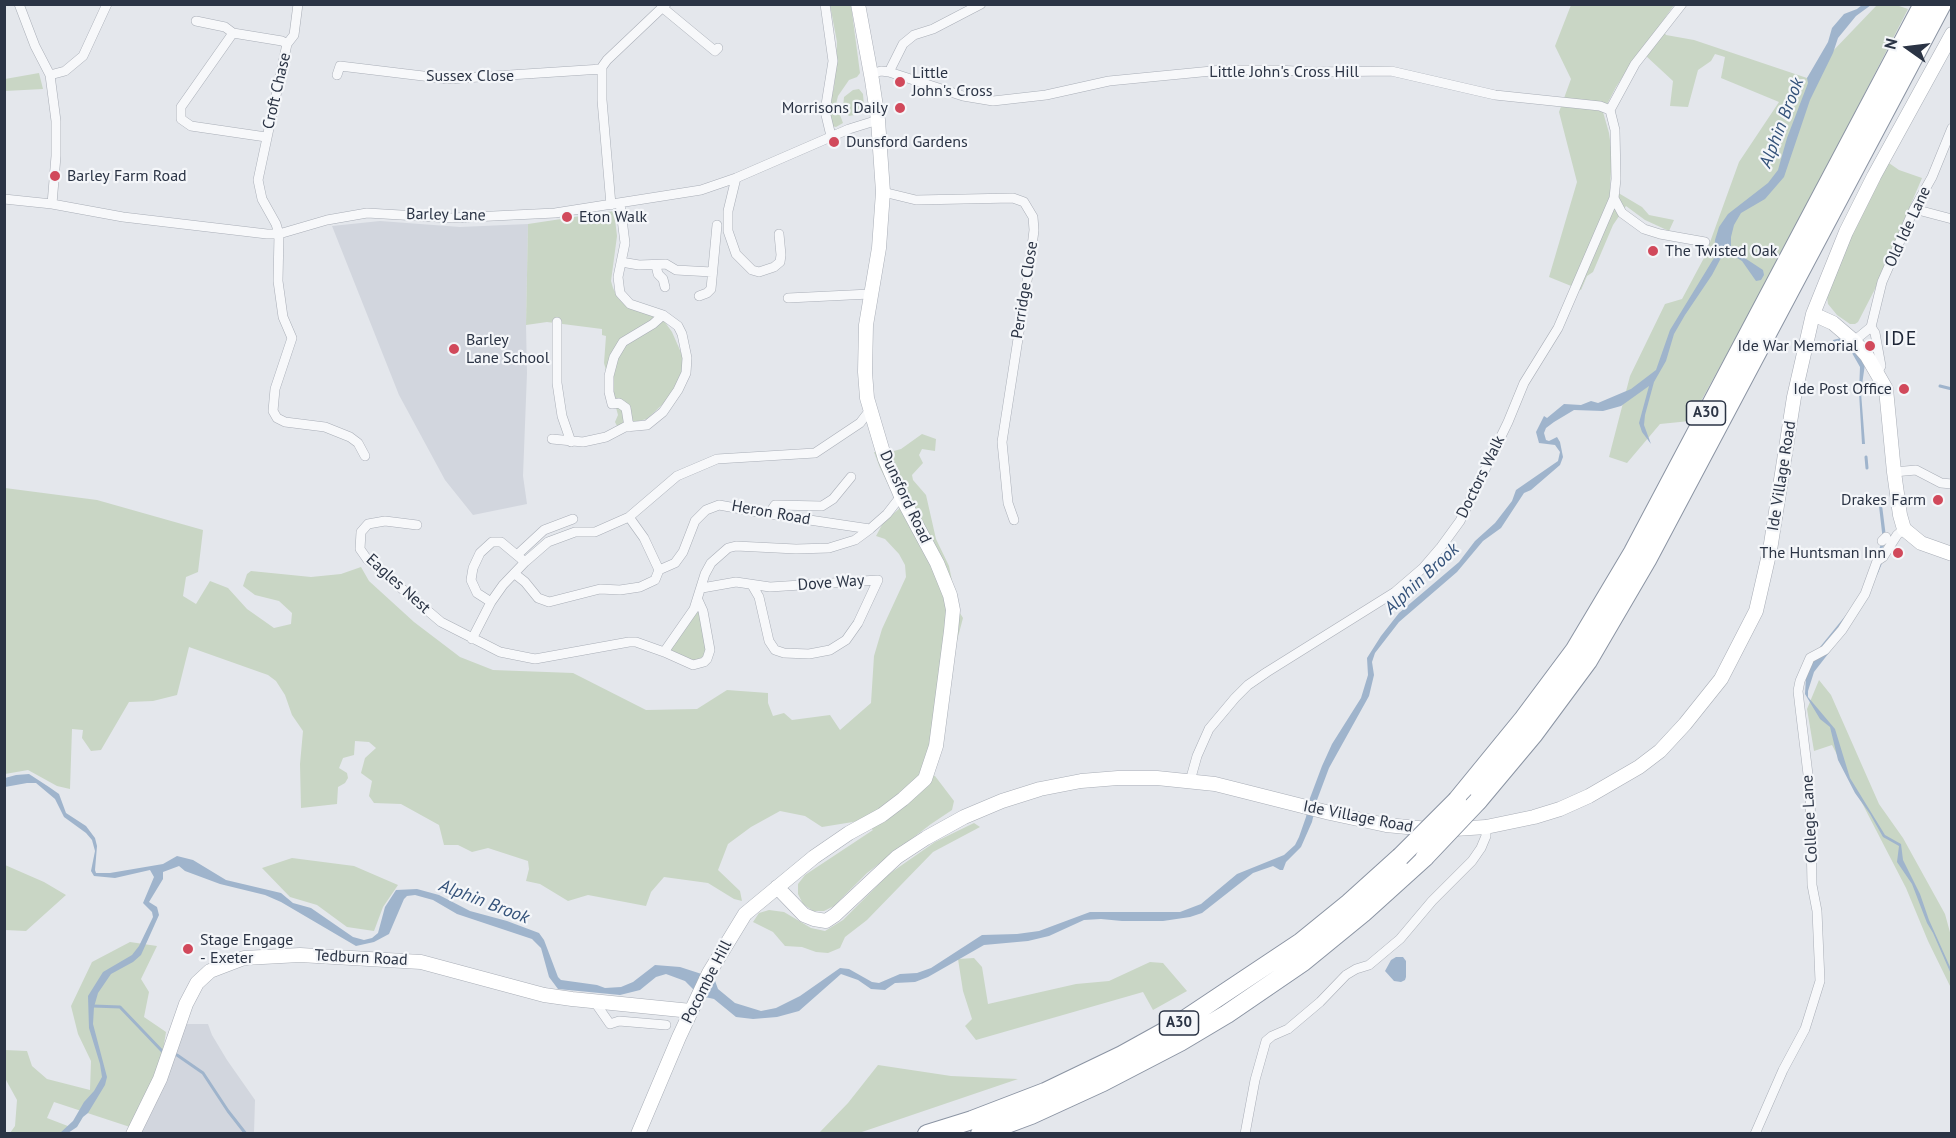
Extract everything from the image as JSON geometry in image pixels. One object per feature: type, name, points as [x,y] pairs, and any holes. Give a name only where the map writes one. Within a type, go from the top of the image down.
[{"type":"highway","name":"A30","points":[[927,1134],[972,1120],[1045,1092],[1122,1055],[1178,1024],[1301,942],[1400,857],[1457,800],[1524,718],[1574,651],[1634,552],[1923,4]]},
{"type":"highway","name":"A30","points":[[980,1134],[1031,1116],[1103,1082],[1180,1042],[1227,1014],[1303,962],[1363,913],[1425,857],[1478,801],[1534,734],[1588,661],[1647,560],[1942,4]]},
{"type":"street","points":[[19,4],[35,46],[50,75],[56,121],[52,204]]},
{"type":"street","points":[[50,75],[65,71],[83,56],[107,4]]},
{"type":"street","name":"Croft Chase","points":[[279,234],[262,199],[258,180],[287,44],[294,35],[298,4]]},
{"type":"street","points":[[825,4],[833,61],[825,111],[831,136]]},
{"type":"street","name":"Dunsford Road","points":[[814,857],[849,833],[882,815],[925,779],[936,746],[952,610],[950,595],[937,563],[885,459],[870,410],[865,372],[866,325],[879,248],[883,192],[878,120],[858,4]]},
{"type":"street","points":[[890,72],[903,44],[914,35],[933,29],[981,4]]},
{"type":"street","points":[[1606,216],[1614,198],[1616,179],[1615,130],[1610,110],[1635,64],[1682,4]]},
{"type":"street","points":[[552,439],[571,442],[592,440],[629,427],[647,424],[663,412],[686,373],[687,358],[678,326],[663,315],[644,310],[624,300],[618,283],[625,243],[615,204],[602,69],[607,60],[664,6],[714,53]]},
{"type":"street","name":"Croft Chase","points":[[196,21],[225,27],[233,33],[282,41],[287,44]]},
{"type":"street","name":"Croft Chase","points":[[233,33],[181,107],[181,119],[190,126],[266,137]]},
{"type":"street","name":"Ide Village Road","points":[[777,887],[804,915],[814,920],[826,921],[897,857],[926,838],[1002,801],[1040,789],[1081,781],[1118,777],[1215,784],[1386,825],[1439,830],[1486,826],[1534,817],[1560,809],[1617,781],[1660,751],[1721,679],[1756,611],[1770,549],[1794,397],[1813,314],[1846,232],[1952,34]]},
{"type":"street","name":"Sussex Close","points":[[340,66],[448,79],[602,69]]},
{"type":"street","name":"Little John's Cross Hill","points":[[871,74],[881,71],[890,72],[963,96],[993,101],[1046,95],[1108,81],[1222,70],[1390,71],[1495,95],[1600,106],[1610,110]]},
{"type":"street","name":"Barley Lane","points":[[4,199],[52,204],[123,217],[234,231],[279,234],[327,220],[367,213],[462,217],[555,213],[701,189],[736,178],[831,136],[878,120]]},
{"type":"street","name":"Old Ide Lane","points":[[1877,373],[1881,366],[1875,333],[1871,327],[1882,282],[1914,209],[1932,177],[1952,128]]},
{"type":"street","points":[[736,178],[728,211],[728,227],[730,243],[736,255],[752,270],[759,272],[774,267],[780,262],[781,255],[778,234]]},
{"type":"street","name":"Perridge Close","points":[[883,192],[916,200],[1013,198],[1024,202],[1033,218],[1031,255],[1002,442],[1008,503],[1014,520]]},
{"type":"street","points":[[1614,198],[1622,213],[1644,229],[1705,242]]},
{"type":"street","points":[[1914,209],[1952,219]]},
{"type":"street","points":[[1606,216],[1622,213]]},
{"type":"street","name":"Doctors Walk","points":[[1190,781],[1197,756],[1209,729],[1234,698],[1248,685],[1395,592],[1423,568],[1441,547],[1460,521],[1508,422],[1524,383],[1558,328],[1606,216]]},
{"type":"street","points":[[699,296],[710,291],[717,225]]},
{"type":"street","points":[[279,234],[278,281],[284,317],[292,338],[276,389],[273,411],[285,422],[325,428],[350,438],[358,443],[365,456]]},
{"type":"street","points":[[621,262],[639,265],[666,264],[676,270],[712,272]]},
{"type":"street","points":[[656,265],[665,287]]},
{"type":"street","points":[[788,298],[870,294]]},
{"type":"street","points":[[1813,314],[1833,323],[1854,340],[1886,389],[1894,472],[1904,529],[1925,545],[1952,554]]},
{"type":"street","points":[[629,427],[626,408],[619,403],[612,404],[609,393],[609,376],[614,357],[623,342],[639,334],[663,315]]},
{"type":"street","points":[[556,322],[556,381],[562,416],[571,442]]},
{"type":"street","points":[[1854,340],[1871,327]]},
{"type":"street","points":[[521,558],[553,539],[575,532],[594,531],[629,517],[677,476],[717,459],[815,453],[860,423],[870,410]]},
{"type":"street","points":[[1894,472],[1916,470],[1941,483],[1952,484]]},
{"type":"street","points":[[769,514],[776,505],[822,506],[833,499],[851,477]]},
{"type":"street","points":[[664,652],[688,620],[698,600],[705,574],[711,562],[721,553],[736,546],[829,548],[855,540],[887,514],[902,496]]},
{"type":"street","name":"Heron Road","points":[[515,574],[538,598],[549,602],[600,589],[620,590],[640,587],[655,580],[659,570],[675,563],[683,552],[695,521],[706,510],[725,504],[769,514],[870,529]]},
{"type":"street","points":[[629,517],[644,538],[659,570]]},
{"type":"street","points":[[573,519],[544,530],[521,558],[515,574],[502,585],[490,602],[472,639],[500,652],[526,659],[545,659],[636,642],[693,665],[704,662],[710,650],[703,611],[698,600]]},
{"type":"street","name":"Eagles Nest","points":[[417,525],[385,520],[368,524],[361,532],[360,549],[367,559],[441,622],[472,639]]},
{"type":"street","name":"College Lane","points":[[1755,1134],[1783,1070],[1805,1029],[1820,981],[1818,931],[1812,885],[1810,791],[1798,691],[1800,681],[1810,658],[1825,650],[1842,630],[1865,594],[1877,561],[1883,557],[1897,535],[1904,529]]},
{"type":"street","points":[[490,602],[477,593],[471,580],[476,559],[480,553],[496,541],[501,542],[521,558]]},
{"type":"street","name":"Dove Way","points":[[702,588],[736,582],[770,587],[878,580],[858,622],[846,640],[830,650],[809,654],[784,653],[775,650],[769,641],[759,597],[752,585]]},
{"type":"street","points":[[1245,1134],[1255,1080],[1266,1041],[1288,1029],[1320,1002],[1346,975],[1369,965],[1400,939],[1432,901],[1472,861],[1486,836],[1486,826]]},
{"type":"street","name":"Pocombe Hill","points":[[638,1134],[698,995],[745,914],[814,857]]},
{"type":"street","name":"Tedburn Road","points":[[139,1131],[186,1004],[197,983],[210,971],[244,958],[300,955],[421,962],[544,994],[692,1011]]},
{"type":"street","points":[[594,1001],[610,1024],[620,1022],[666,1025]]},
{"type":"shaded area","name":"Barley Lane School","points":[[380,221],[460,227],[528,224],[527,373],[523,476],[527,504],[473,515],[445,480],[399,395],[332,226]]},
{"type":"shaded area","points":[[185,1024],[208,1024],[227,1060],[255,1100],[254,1133],[139,1133]]},
{"type":"green space","points":[[830,5],[851,5],[860,73],[849,80],[838,96],[836,104],[843,123],[836,127],[831,126],[828,107],[834,88],[837,42]]},
{"type":"green space","points":[[1571,5],[1674,5],[1660,25],[1666,35],[1694,40],[1807,78],[1877,5],[1896,5],[1908,9],[1788,243],[1690,421],[1660,424],[1627,463],[1609,457],[1630,376],[1665,304],[1682,299],[1705,256],[1739,162],[1779,102],[1721,78],[1725,57],[1715,54],[1711,61],[1698,70],[1688,107],[1670,106],[1673,81],[1639,52],[1603,112],[1612,155],[1610,188],[1642,207],[1649,215],[1674,220],[1669,231],[1645,220],[1626,206],[1613,225],[1593,272],[1587,276],[1581,290],[1549,277],[1577,182],[1559,112],[1571,79],[1555,46]]},
{"type":"green space","points":[[39,73],[43,89],[5,91],[5,79]]},
{"type":"green space","points":[[859,89],[863,94],[864,106],[860,114],[849,116],[843,108],[844,97],[853,90]]},
{"type":"green space","points":[[1886,161],[1899,170],[1922,178],[1875,289],[1858,322],[1850,324],[1837,315],[1828,304],[1827,297],[1849,235]]},
{"type":"green space","points":[[614,211],[617,236],[611,281],[613,288],[618,298],[627,306],[662,318],[672,332],[683,357],[683,370],[664,403],[647,419],[617,426],[615,422],[618,415],[604,363],[606,336],[602,335],[602,329],[547,322],[526,325],[528,224]]},
{"type":"green space","points":[[922,434],[936,439],[935,451],[922,449],[919,455],[923,463],[912,475],[913,480],[926,495],[936,539],[949,566],[958,610],[963,618],[923,769],[935,776],[954,801],[952,810],[867,873],[834,906],[824,911],[813,911],[803,904],[798,894],[798,884],[805,875],[873,830],[859,821],[822,827],[805,816],[780,811],[751,827],[728,844],[718,870],[740,891],[742,901],[734,899],[708,883],[664,877],[651,892],[646,906],[588,895],[568,901],[540,884],[526,881],[528,861],[488,848],[472,852],[458,845],[444,845],[439,825],[401,804],[374,803],[369,796],[372,781],[361,773],[365,758],[376,748],[369,742],[355,741],[354,755],[343,758],[339,768],[347,773],[348,778],[338,787],[337,804],[301,808],[300,764],[303,731],[292,715],[285,695],[276,681],[268,675],[189,647],[177,695],[153,701],[129,702],[101,750],[91,751],[82,738],[83,730],[72,729],[70,789],[57,786],[28,770],[5,774],[5,488],[97,500],[203,530],[198,572],[186,577],[183,596],[196,604],[210,581],[228,588],[247,609],[274,628],[291,624],[292,613],[279,601],[255,595],[243,586],[247,574],[251,571],[311,577],[341,574],[361,567],[369,581],[414,622],[460,657],[493,670],[573,673],[646,710],[697,709],[727,690],[768,693],[768,703],[773,716],[784,713],[792,720],[830,715],[840,730],[871,703],[874,656],[882,629],[906,577],[905,565],[899,554],[885,539],[876,536],[883,523],[900,508],[874,452],[887,453],[901,449]]},
{"type":"green space","points":[[699,610],[707,646],[706,654],[697,661],[670,653],[670,649]]},
{"type":"green space","points":[[1819,680],[1831,695],[1879,804],[1903,838],[1945,914],[1951,936],[1951,988],[1906,888],[1832,745],[1814,751],[1807,709]]},
{"type":"green space","points":[[974,823],[980,827],[933,852],[867,920],[845,937],[840,948],[828,953],[785,946],[773,932],[753,922],[759,913],[769,910],[784,912],[811,928],[825,931],[843,920],[889,874],[935,842]]},
{"type":"green space","points":[[292,858],[354,866],[398,885],[383,907],[374,931],[347,927],[317,905],[290,897],[262,868]]},
{"type":"green space","points":[[5,865],[44,882],[66,895],[26,931],[5,930]]},
{"type":"green space","points":[[130,942],[157,946],[141,979],[149,992],[144,1017],[166,1032],[160,1069],[130,1127],[54,1102],[47,1118],[73,1128],[68,1133],[10,1133],[15,1126],[17,1100],[6,1080],[5,1050],[27,1051],[32,1066],[47,1079],[90,1090],[91,1061],[78,1034],[71,1006],[92,962]]},
{"type":"green space","points":[[974,958],[982,967],[988,1004],[1076,984],[1109,981],[1150,962],[1163,963],[1187,991],[1153,1010],[1143,992],[976,1040],[965,1026],[972,1019],[963,991],[958,959]]},
{"type":"green space","points":[[878,1065],[951,1076],[1018,1079],[859,1133],[819,1133],[848,1103]]},
{"type":"water","points":[[1862,5],[1871,5],[1856,16],[1838,38],[1810,100],[1784,177],[1765,199],[1741,213],[1734,225],[1731,249],[1763,270],[1764,275],[1761,280],[1756,281],[1742,261],[1728,254],[1722,256],[1674,334],[1666,361],[1654,382],[1644,425],[1651,444],[1642,432],[1639,423],[1649,386],[1621,406],[1603,411],[1574,410],[1546,428],[1544,433],[1546,440],[1557,437],[1560,442],[1563,457],[1560,465],[1531,490],[1524,493],[1501,528],[1483,541],[1457,572],[1399,622],[1375,653],[1372,662],[1374,675],[1369,696],[1329,768],[1317,800],[1312,822],[1301,847],[1286,862],[1283,870],[1273,866],[1253,873],[1202,913],[1190,917],[1163,921],[1084,920],[1049,936],[1028,941],[984,945],[928,977],[915,982],[895,983],[885,990],[871,989],[858,980],[841,974],[799,1011],[777,1017],[753,1019],[736,1017],[714,999],[705,997],[694,990],[685,981],[666,974],[656,977],[640,990],[620,995],[558,989],[549,977],[541,948],[532,939],[457,914],[433,900],[415,895],[404,899],[389,934],[374,942],[356,946],[281,902],[265,895],[220,884],[185,871],[179,866],[163,872],[163,879],[149,902],[157,907],[159,915],[141,955],[111,974],[98,993],[93,1024],[107,1077],[105,1085],[77,1127],[68,1133],[60,1133],[73,1121],[102,1077],[89,1028],[88,996],[103,972],[132,955],[139,946],[153,917],[152,912],[143,903],[154,877],[150,870],[115,878],[94,876],[91,871],[95,851],[92,840],[64,817],[55,799],[36,783],[5,787],[5,778],[16,775],[29,774],[59,794],[66,813],[86,826],[95,838],[97,846],[96,873],[110,873],[163,864],[177,856],[193,860],[226,880],[281,893],[293,903],[311,908],[353,937],[364,940],[378,933],[385,907],[396,890],[417,889],[439,895],[470,911],[539,933],[561,980],[605,988],[621,987],[633,982],[655,965],[680,967],[714,978],[718,989],[735,1003],[761,1011],[776,1008],[800,996],[840,968],[849,969],[872,982],[879,983],[900,974],[917,973],[931,968],[982,935],[1039,931],[1090,912],[1180,912],[1201,904],[1237,874],[1284,855],[1295,845],[1299,837],[1310,798],[1332,744],[1361,698],[1368,675],[1367,658],[1381,636],[1399,613],[1459,562],[1475,541],[1495,523],[1512,501],[1516,490],[1558,461],[1560,452],[1555,445],[1539,443],[1536,432],[1544,416],[1547,418],[1564,404],[1581,405],[1591,401],[1598,403],[1631,389],[1656,370],[1670,330],[1714,258],[1715,240],[1719,227],[1728,214],[1768,183],[1778,170],[1787,138],[1808,83],[1807,78],[1828,42],[1832,28],[1844,14]]},
{"type":"water","points":[[1841,338],[1849,340],[1865,364],[1861,392],[1865,444],[1862,444],[1860,367],[1852,353],[1834,345],[1833,340]]},
{"type":"water","points":[[1882,505],[1888,539],[1878,556],[1883,561],[1842,636],[1814,672],[1808,697],[1835,729],[1850,778],[1885,835],[1901,844],[1903,860],[1920,894],[1951,969],[1951,974],[1912,884],[1897,862],[1899,846],[1883,837],[1855,793],[1838,760],[1830,727],[1820,719],[1805,694],[1809,667],[1820,652],[1820,647],[1859,599],[1873,560],[1883,541],[1879,506]]},
{"type":"water","points":[[1403,957],[1406,961],[1406,977],[1401,982],[1394,981],[1385,971],[1391,960]]},
{"type":"waterway","points":[[1940,386],[1952,389]]},
{"type":"waterway","points":[[1866,457],[1867,468]]},
{"type":"waterway","points":[[93,1006],[120,1007],[163,1052]]},
{"type":"waterway","points":[[177,1055],[203,1073],[246,1134]]},
{"type":"place","name":"Little John's Cross","points":[[900,82]]},
{"type":"place","name":"Morrisons Daily","points":[[900,108]]},
{"type":"place","name":"Dunsford Gardens","points":[[834,142]]},
{"type":"place","name":"Barley Farm Road","points":[[55,176]]},
{"type":"place","name":"Eton Walk","points":[[567,217]]},
{"type":"place","name":"The Twisted Oak","points":[[1653,251]]},
{"type":"place","name":"Ide War Memorial","points":[[1870,346]]},
{"type":"place","name":"Barley Lane School","points":[[454,349]]},
{"type":"place","name":"Ide Post Office","points":[[1904,389]]},
{"type":"place","name":"Drakes Farm","points":[[1938,500]]},
{"type":"place","name":"The Huntsman Inn","points":[[1898,553]]},
{"type":"place","name":"Stage Engage - Exeter","points":[[188,949]]},
{"type":"district","name":"IDE","points":[[1901,339]]},
{"type":"water label","name":"Alphin Brook","points":[[1782,123]]},
{"type":"water label","name":"Alphin Brook","points":[[1422,579]]},
{"type":"water label","name":"Alphin Brook","points":[[484,902]]}]
